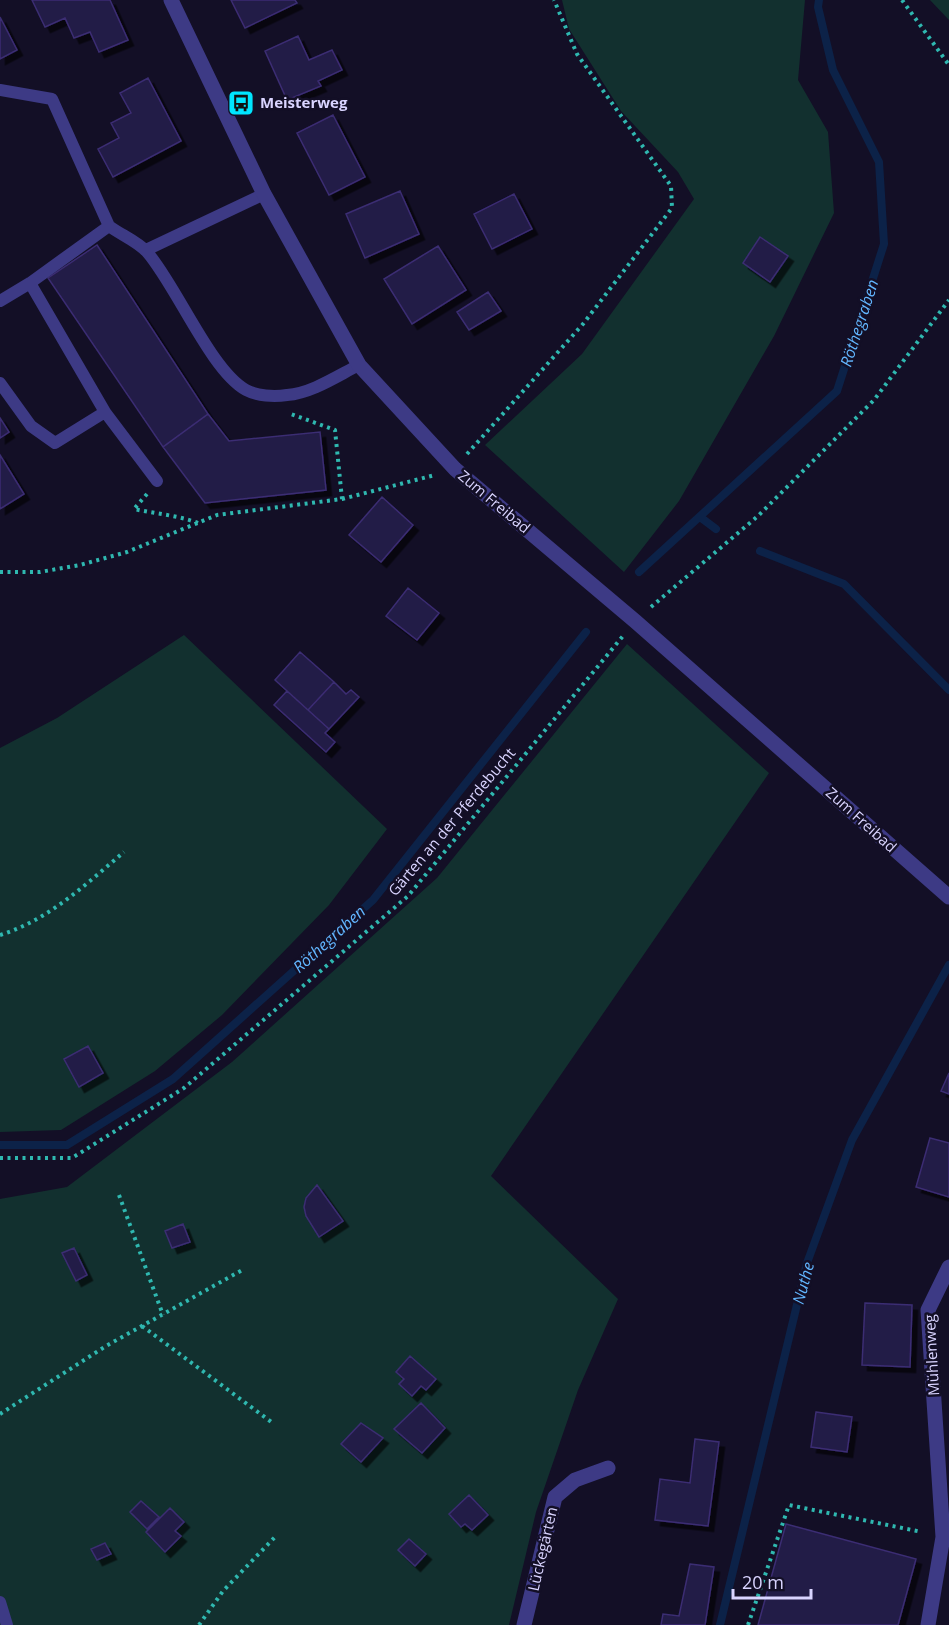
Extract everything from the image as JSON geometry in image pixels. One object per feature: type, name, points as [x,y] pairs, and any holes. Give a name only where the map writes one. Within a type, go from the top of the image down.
[{"type":"street","name":"Zum Freibad","points":[[171,0],[264,194],[359,365],[455,469],[635,621],[946,894]]},
{"type":"street","name":"Mühlenweg","points":[[928,1625],[943,1537],[928,1310],[949,1267]]},
{"type":"street","name":"Lückegärten","points":[[524,1625],[555,1497],[575,1480],[608,1468]]},
{"type":"lane","points":[[0,90],[52,99],[109,226],[146,250],[235,383],[248,391],[265,395],[282,395],[307,390],[359,365]]},
{"type":"lane","points":[[146,250],[264,194]]},
{"type":"lane","points":[[0,301],[30,283],[109,226]]},
{"type":"lane","points":[[30,283],[105,411],[157,482]]},
{"type":"lane","points":[[0,383],[31,426],[55,443],[105,411]]},
{"type":"lane","points":[[0,1602],[7,1625]]},
{"type":"path","points":[[0,572],[40,572],[80,565],[127,552],[217,515],[342,499],[455,469],[480,436],[583,324],[672,208],[671,186],[577,54],[554,0]]},
{"type":"path","points":[[902,0],[949,65]]},
{"type":"path","name":"Gärten an der Pferdebucht","points":[[0,1158],[72,1158],[184,1088],[408,896],[635,621],[758,516],[874,400],[949,300]]},
{"type":"path","points":[[282,395],[284,408],[294,417],[335,430],[342,499]]},
{"type":"path","points":[[157,482],[134,508],[165,517],[181,517],[198,523]]},
{"type":"path","points":[[0,935],[18,929],[62,903],[124,852]]},
{"type":"path","points":[[119,1195],[162,1315]]},
{"type":"path","points":[[0,1414],[142,1326],[244,1269]]},
{"type":"path","points":[[142,1326],[274,1424]]},
{"type":"path","points":[[748,1625],[789,1505],[943,1537]]},
{"type":"path","points":[[199,1625],[223,1592],[275,1537]]},
{"type":"green space","points":[[562,0],[805,0],[798,80],[828,132],[834,213],[774,336],[679,501],[624,572],[485,445],[582,354],[694,199],[678,172],[621,111],[569,29]]},
{"type":"green space","points":[[930,0],[949,0],[949,20]]},
{"type":"green space","points":[[184,635],[387,829],[329,905],[222,1015],[155,1071],[61,1130],[0,1132],[0,748],[57,718]]},
{"type":"green space","points":[[627,644],[769,773],[491,1176],[618,1299],[578,1390],[536,1512],[509,1625],[0,1625],[0,1199],[67,1187],[232,1062],[437,878]]},
{"type":"building","points":[[32,0],[110,0],[128,40],[99,52],[90,32],[74,38],[65,18],[45,27]]},
{"type":"building","points":[[231,0],[295,0],[297,3],[245,28]]},
{"type":"building","points":[[0,17],[17,50],[0,59]]},
{"type":"building","points":[[298,36],[309,60],[332,50],[342,70],[318,81],[321,86],[287,100],[265,51]]},
{"type":"building","points":[[148,78],[181,141],[113,177],[98,149],[119,138],[111,123],[131,113],[120,93]]},
{"type":"building","points":[[333,115],[365,177],[329,195],[297,133]]},
{"type":"building","points":[[400,191],[419,234],[365,258],[346,214]]},
{"type":"building","points":[[514,194],[532,229],[492,249],[474,214]]},
{"type":"building","points":[[760,237],[788,256],[770,282],[743,263]]},
{"type":"building","points":[[97,245],[208,414],[163,447],[48,278]]},
{"type":"building","points":[[438,246],[466,290],[412,324],[384,279]]},
{"type":"building","points":[[488,292],[501,311],[469,330],[457,312]]},
{"type":"building","points":[[208,414],[229,441],[320,432],[326,490],[205,503],[163,447]]},
{"type":"building","points":[[0,418],[9,432],[0,438]]},
{"type":"building","points":[[0,455],[24,494],[0,509]]},
{"type":"building","points":[[382,497],[413,525],[381,562],[349,535]]},
{"type":"building","points":[[408,588],[439,613],[417,640],[386,616]]},
{"type":"building","points":[[300,652],[334,682],[308,710],[275,680]]},
{"type":"building","points":[[334,682],[346,694],[351,690],[359,697],[329,729],[308,710]]},
{"type":"building","points":[[287,691],[329,729],[325,733],[335,742],[326,752],[274,705]]},
{"type":"building","points":[[88,1046],[103,1073],[79,1087],[64,1059]]},
{"type":"building","points":[[949,1073],[949,1094],[941,1091]]},
{"type":"building","points":[[930,1138],[949,1143],[949,1197],[916,1187]]},
{"type":"building","points":[[317,1185],[343,1221],[319,1237],[306,1216],[304,1207],[306,1198]]},
{"type":"building","points":[[183,1224],[190,1242],[172,1248],[165,1231]]},
{"type":"building","points":[[74,1248],[87,1275],[76,1281],[62,1253]]},
{"type":"building","points":[[865,1303],[912,1305],[910,1367],[862,1365]]},
{"type":"building","points":[[410,1356],[436,1379],[426,1390],[421,1386],[412,1396],[399,1384],[404,1379],[396,1372]]},
{"type":"building","points":[[421,1403],[445,1428],[422,1453],[394,1429]]},
{"type":"building","points":[[816,1412],[852,1417],[847,1452],[811,1447]]},
{"type":"building","points":[[361,1423],[383,1438],[361,1462],[341,1444]]},
{"type":"building","points":[[695,1439],[719,1442],[708,1526],[655,1520],[660,1479],[690,1483]]},
{"type":"building","points":[[469,1495],[488,1515],[472,1530],[465,1524],[461,1527],[449,1514]]},
{"type":"building","points":[[141,1501],[159,1517],[147,1529],[130,1512]]},
{"type":"building","points":[[170,1508],[184,1522],[175,1531],[181,1536],[165,1552],[146,1532]]},
{"type":"building","points":[[786,1524],[916,1559],[898,1625],[758,1625]]},
{"type":"building","points":[[409,1539],[426,1554],[415,1566],[398,1550]]},
{"type":"building","points":[[105,1543],[111,1554],[97,1560],[91,1549]]},
{"type":"building","points":[[690,1564],[714,1567],[705,1625],[661,1625],[663,1614],[679,1616]]},
{"type":"waterway","name":"Röthegraben","points":[[639,572],[837,391],[884,244],[879,162],[833,70],[818,7],[819,0]]},
{"type":"waterway","points":[[700,517],[716,529]]},
{"type":"waterway","points":[[760,551],[844,584],[949,690]]},
{"type":"waterway","name":"Röthegraben","points":[[0,1145],[67,1145],[173,1079],[373,900],[586,632]]},
{"type":"waterway","name":"Nuthe","points":[[720,1625],[807,1263],[852,1140],[949,965]]},
{"type":"place","name":"Meisterweg","points":[[241,103]]}]
